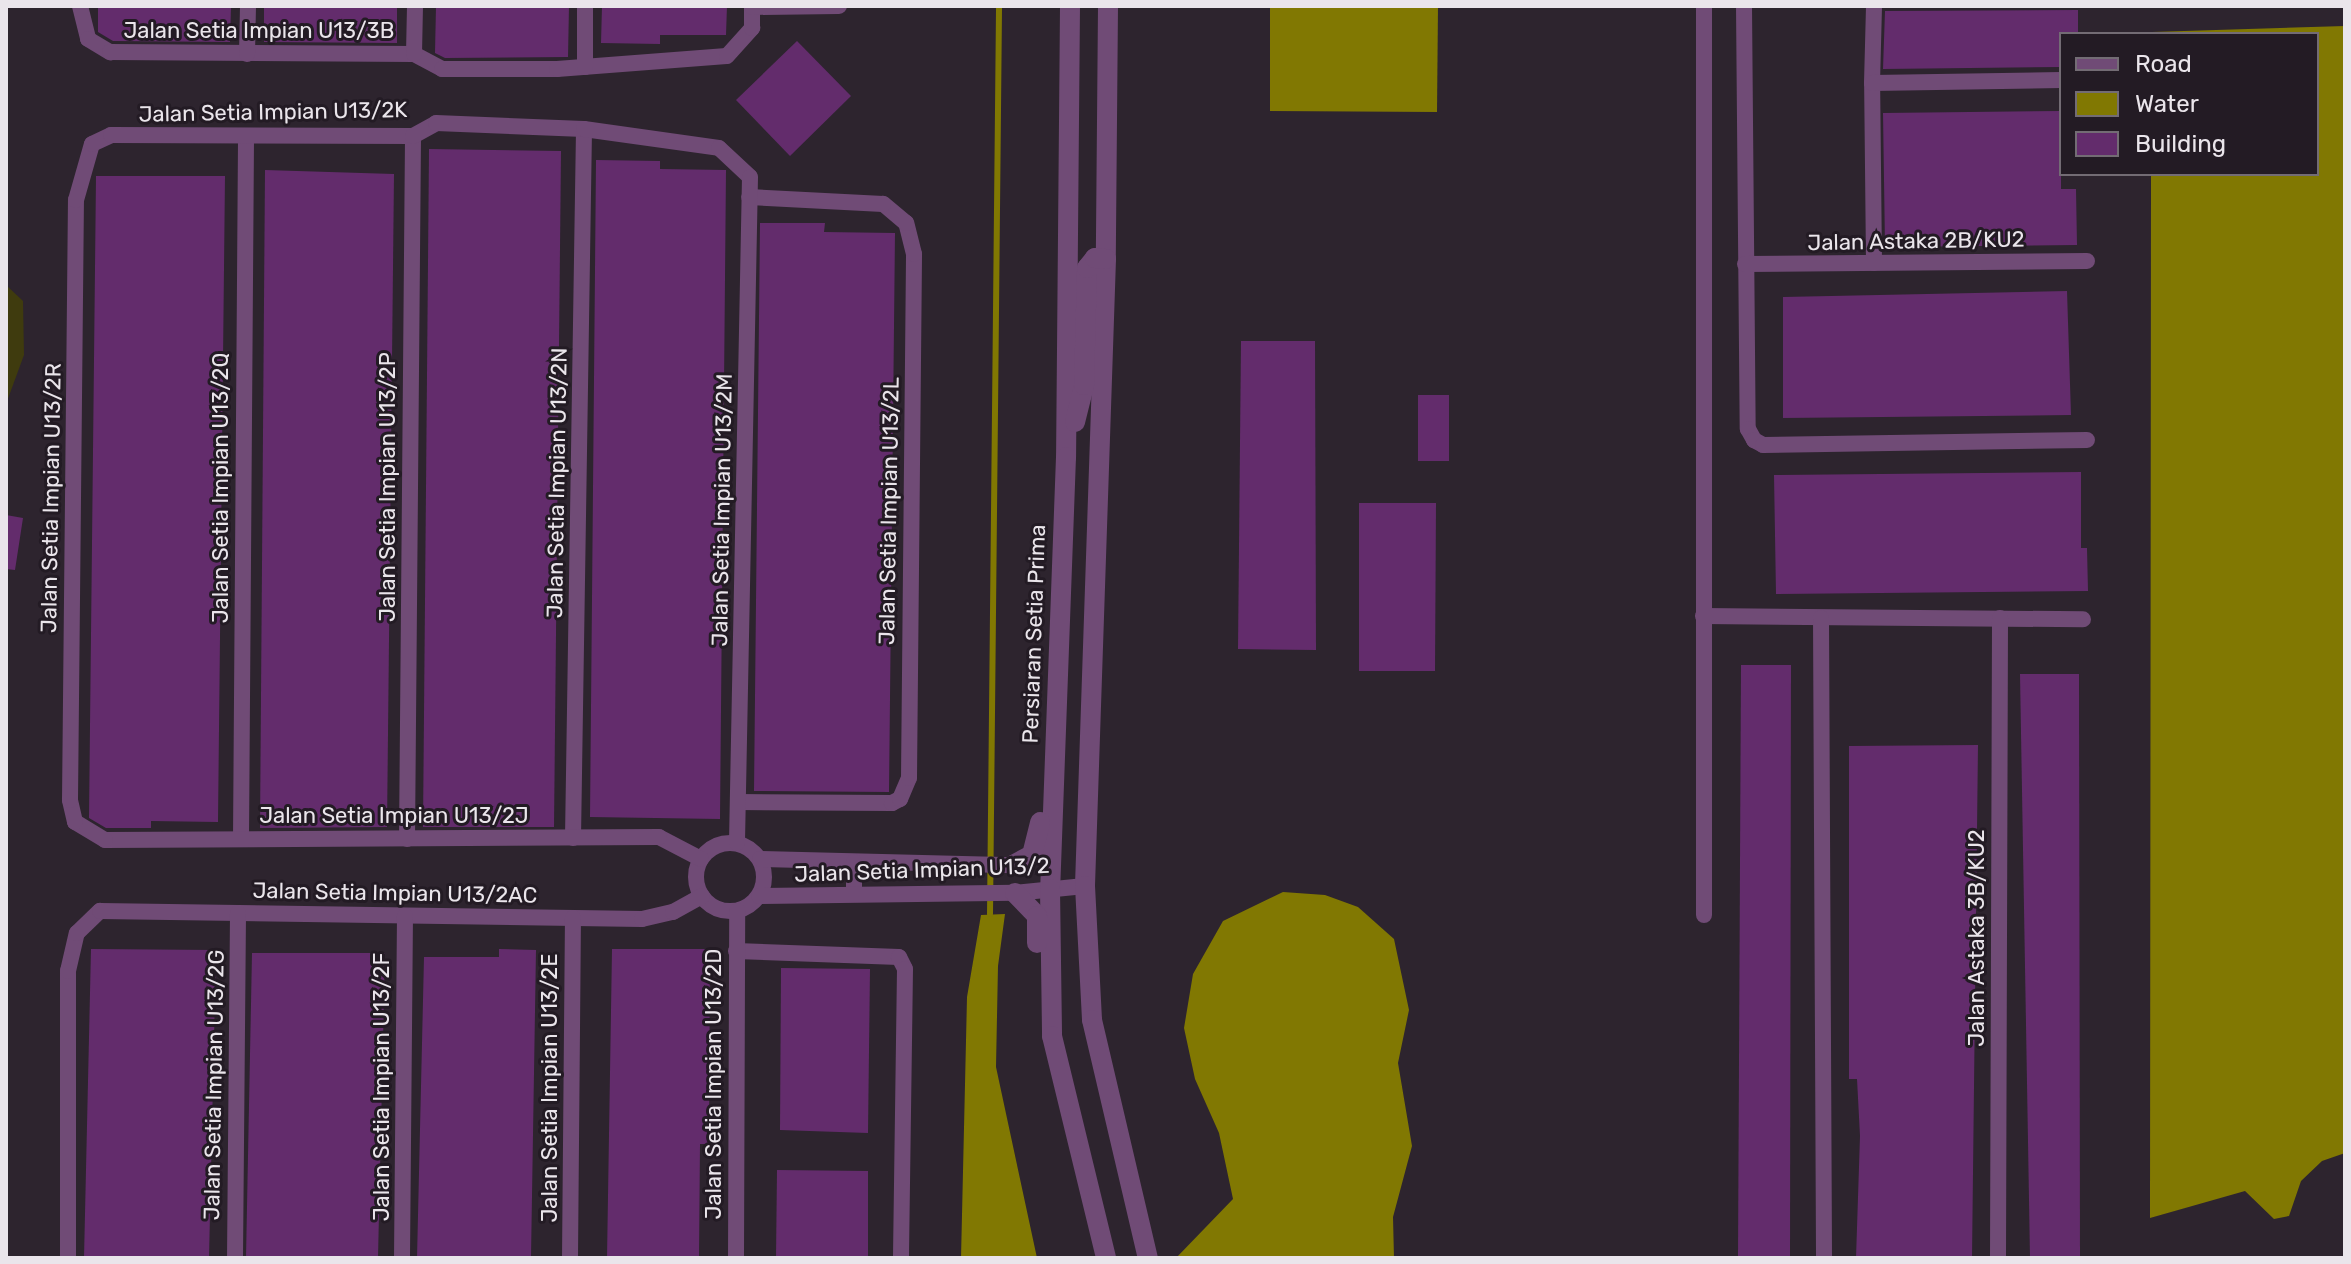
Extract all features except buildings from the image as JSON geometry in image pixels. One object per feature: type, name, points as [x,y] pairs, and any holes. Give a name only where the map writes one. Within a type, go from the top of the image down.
[{"type":"street","name":"Jalan Setia Impian U13/3B","points":[[80,6],[88,39],[110,52],[414,54],[442,69],[585,67],[727,56],[752,28],[752,6]]},
{"type":"street","points":[[247,54],[248,6]]},
{"type":"street","points":[[414,54],[415,6]]},
{"type":"street","points":[[585,6],[585,67]]},
{"type":"street","points":[[752,6],[839,6]]},
{"type":"street","name":"Persiaran Setia Prima","points":[[1070,6],[1066,457],[1056,623],[1050,889],[1052,1036],[1106,1258]]},
{"type":"street","points":[[1108,6],[1106,259],[1085,886],[1092,1020],[1148,1258]]},
{"type":"street","points":[[1704,6],[1704,915]]},
{"type":"street","points":[[1744,6],[1748,429],[1758,443],[2087,440]]},
{"type":"street","points":[[1874,6],[1874,263]]},
{"type":"street","points":[[1872,83],[2059,80]]},
{"type":"street","name":"Jalan Setia Impian U13/2K","points":[[83,163],[92,144],[111,135],[413,136],[436,123],[584,129],[719,148],[750,177]]},
{"type":"street","name":"Jalan Setia Impian U13/2N","points":[[573,838],[584,129]]},
{"type":"street","name":"Jalan Setia Impian U13/2P","points":[[407,839],[413,136]]},
{"type":"street","name":"Jalan Setia Impian U13/2Q","points":[[241,839],[246,137]]},
{"type":"street","name":"Jalan Setia Impian U13/2R","points":[[83,163],[76,200],[70,800],[84,831]]},
{"type":"street","name":"Jalan Setia Impian U13/2M","points":[[737,843],[750,177]]},
{"type":"street","name":"Jalan Setia Impian U13/2L","points":[[738,802],[892,803],[900,799],[909,778],[914,254],[906,223],[883,204],[749,197]]},
{"type":"street","points":[[1066,457],[1084,385],[1087,268],[1095,258],[1106,259]]},
{"type":"street","name":"Jalan Astaka 2B/KU2","points":[[1745,264],[2087,261]]},
{"type":"street","points":[[1703,616],[2083,619]]},
{"type":"street","points":[[1821,618],[1824,1258]]},
{"type":"street","name":"Jalan Astaka 3B/KU2","points":[[1998,1258],[2000,618]]},
{"type":"street","points":[[1013,865],[1032,855],[1040,839],[1043,673],[1056,623]]},
{"type":"street","name":"Jalan Setia Impian U13/2J","points":[[84,831],[105,840],[659,837],[701,859]]},
{"type":"street","points":[[737,843],[760,859],[765,878],[759,896],[737,911],[717,909],[702,896],[696,878],[701,859],[717,846],[737,843]]},
{"type":"street","name":"Jalan Setia Impian U13/2","points":[[760,859],[1013,865]]},
{"type":"street","points":[[854,862],[854,894]]},
{"type":"street","name":"Jalan Setia Impian U13/2","points":[[759,896],[1013,893],[1085,886]]},
{"type":"street","points":[[1013,893],[1037,916],[1038,1006],[1052,1036]]},
{"type":"street","name":"Jalan Setia Impian U13/2AC","points":[[68,1258],[68,971],[85,920],[100,911],[642,919],[673,912],[702,896]]},
{"type":"street","name":"Jalan Setia Impian U13/2D","points":[[736,1258],[737,911]]},
{"type":"street","name":"Jalan Setia Impian U13/2G","points":[[235,1258],[238,913]]},
{"type":"street","name":"Jalan Setia Impian U13/2F","points":[[402,1258],[405,916]]},
{"type":"street","name":"Jalan Setia Impian U13/2E","points":[[570,1258],[573,918]]},
{"type":"street","points":[[736,951],[892,954],[905,969],[901,1258]]},
{"type":"shaded area","points":[[6,285],[23,301],[24,355],[6,404]]},
{"type":"water","points":[[1270,6],[1438,6],[1437,112],[1270,111]]},
{"type":"water","points":[[2345,26],[2345,1153],[2322,1161],[2301,1181],[2289,1216],[2274,1219],[2245,1191],[2150,1218],[2151,176],[2319,176],[2319,32],[2152,32]]},
{"type":"water","points":[[1283,892],[1325,895],[1358,907],[1394,939],[1409,1010],[1398,1063],[1412,1146],[1393,1217],[1394,1258],[1176,1258],[1233,1199],[1219,1133],[1195,1079],[1184,1028],[1193,974],[1223,921]]},
{"type":"water","points":[[1005,914],[998,966],[996,1067],[1037,1258],[961,1258],[967,997],[981,915]]},
{"type":"waterway","points":[[990,914],[999,6]]}]
